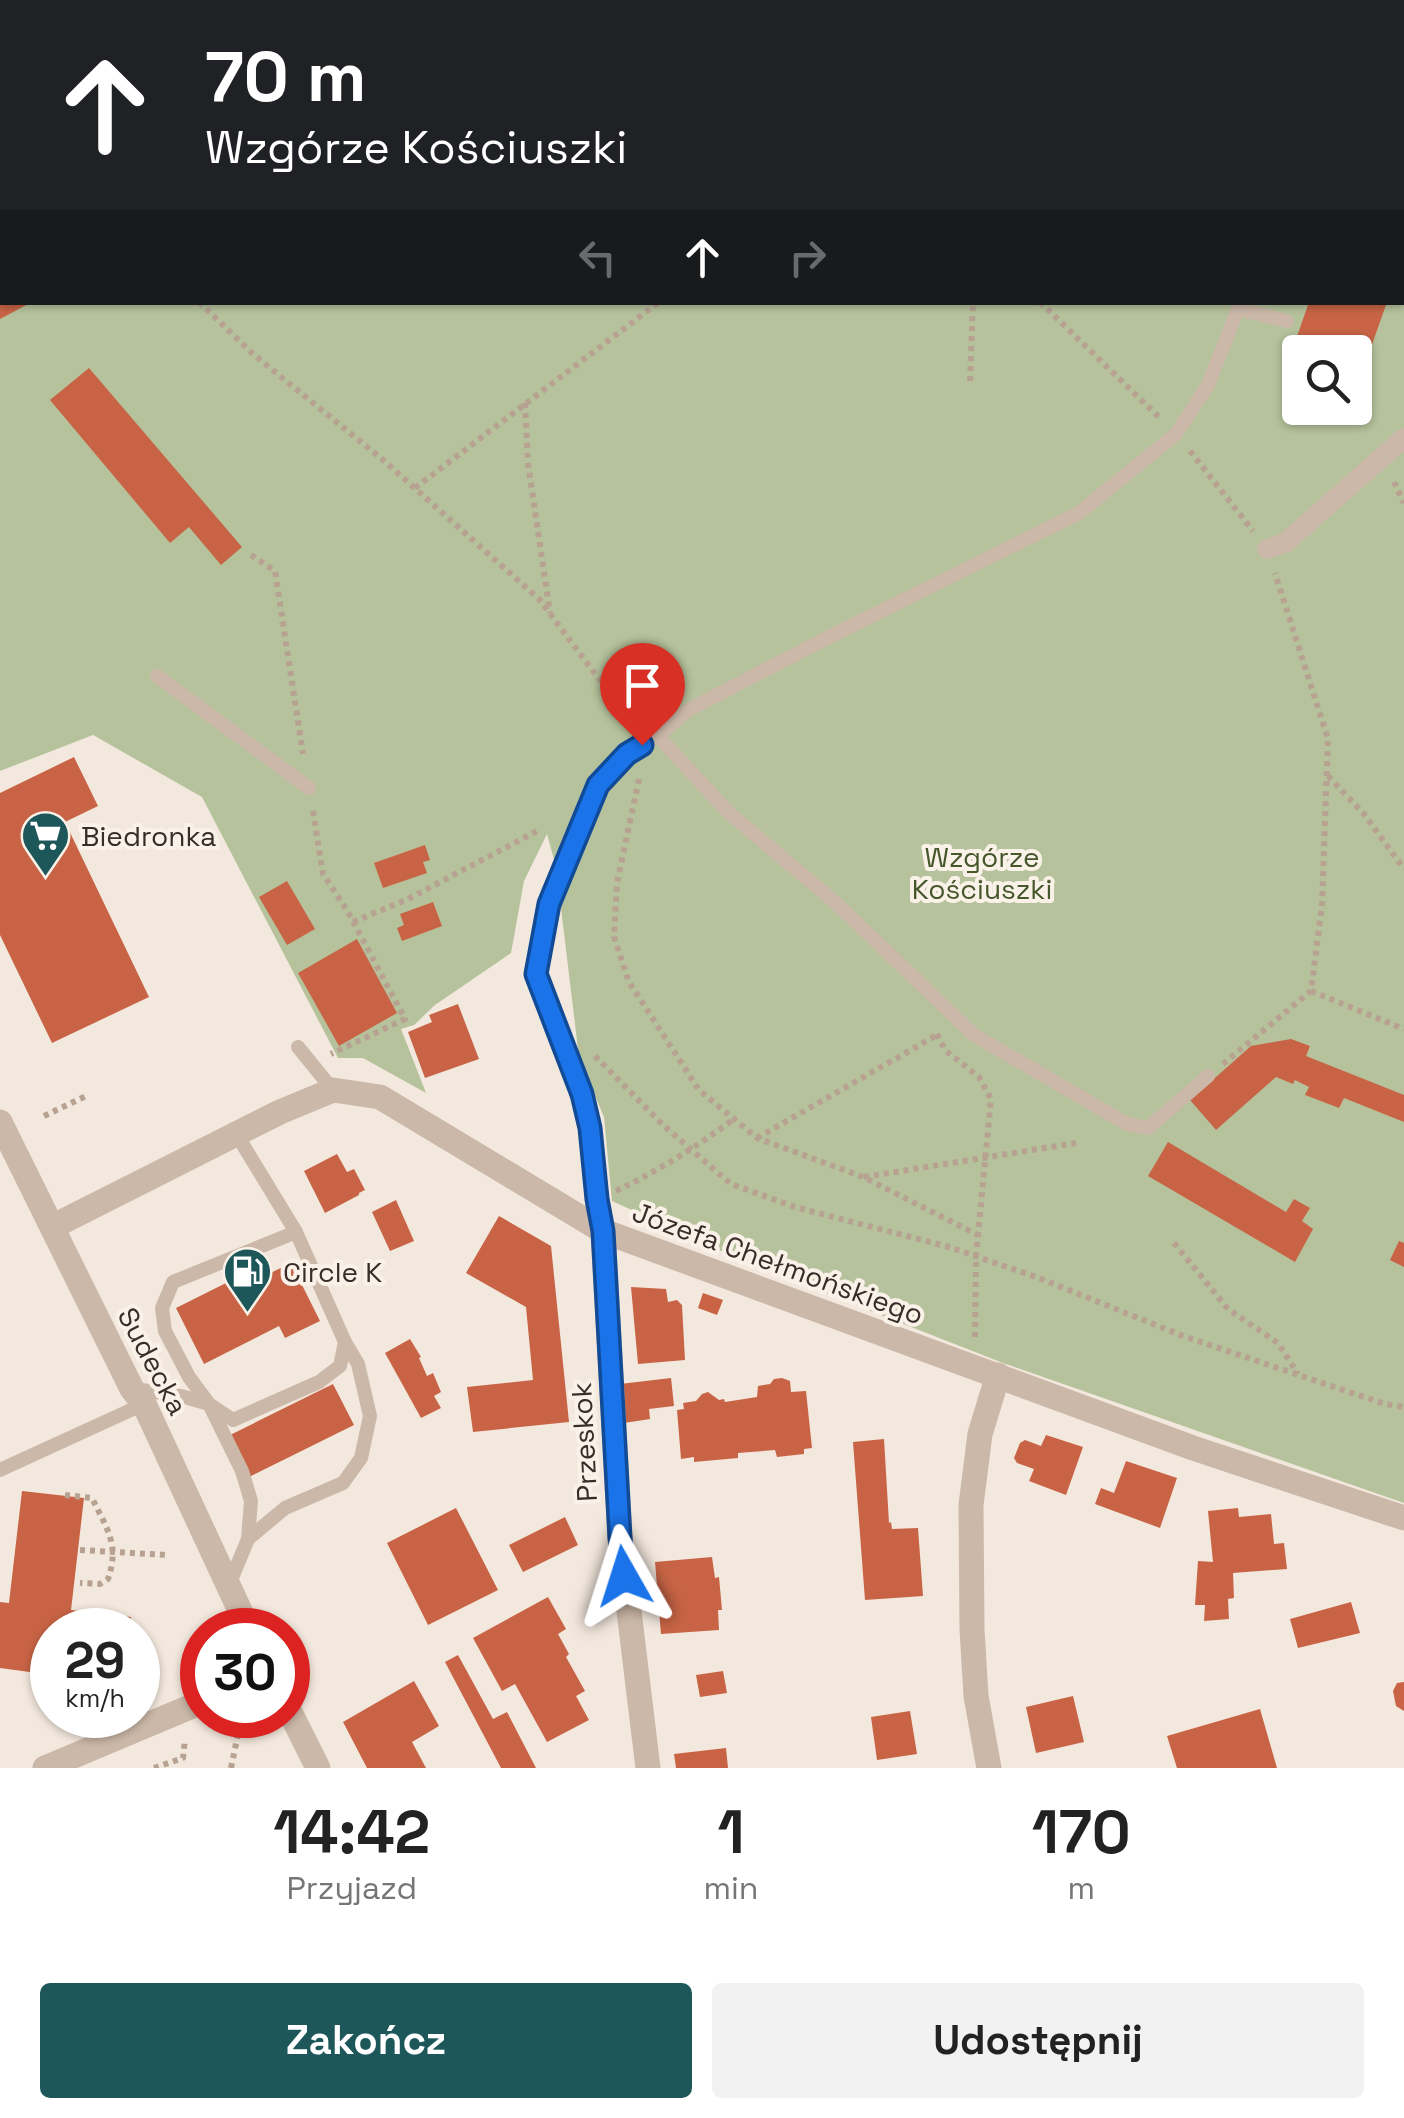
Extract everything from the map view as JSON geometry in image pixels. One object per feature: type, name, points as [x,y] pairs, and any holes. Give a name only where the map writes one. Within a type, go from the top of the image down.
[{"type":"street","points":[[1268,549],[1285,543],[1404,438]]},
{"type":"street","points":[[52,1227],[280,1112],[333,1090]]},
{"type":"street","name":"Józefa Chełmońskiego","points":[[333,1090],[380,1097],[603,1231],[1193,1448],[1404,1518]]},
{"type":"street","name":"Sudecka","points":[[0,1122],[138,1396],[238,1608]]},
{"type":"street","name":"Przeskok","points":[[603,1231],[620,1538],[648,1768]]},
{"type":"street","points":[[986,1370],[971,1504],[972,1630],[975,1680],[990,1768]]},
{"type":"street","points":[[45,1768],[180,1711]]},
{"type":"street","points":[[303,1738],[318,1768]]},
{"type":"lane","points":[[603,1231],[582,1094],[536,974],[549,904],[598,785],[627,754],[658,736],[688,710],[1080,513],[1176,434],[1208,385],[1238,309],[1288,322]]},
{"type":"lane","points":[[157,676],[309,788]]},
{"type":"lane","points":[[658,736],[729,813],[836,903],[974,1034],[1127,1124],[1148,1128],[1208,1076]]},
{"type":"lane","points":[[298,1046],[333,1090]]},
{"type":"lane","points":[[237,1134],[296,1232],[358,1364],[370,1416],[362,1458],[342,1482],[285,1508],[248,1539]]},
{"type":"lane","points":[[228,1586],[248,1539],[251,1501],[242,1471],[209,1404],[164,1330],[162,1308],[172,1282],[296,1232]]},
{"type":"lane","points":[[0,1470],[138,1396],[181,1396],[209,1404],[232,1420],[319,1382],[340,1366],[345,1342]]},
{"type":"path","points":[[202,305],[539,599],[599,679],[658,736]]},
{"type":"path","points":[[415,488],[655,305]]},
{"type":"path","points":[[970,381],[973,305]]},
{"type":"path","points":[[1043,305],[1176,434],[1268,549],[1328,740],[1322,905],[1312,991],[1208,1076]]},
{"type":"path","points":[[525,403],[528,463],[550,615]]},
{"type":"path","points":[[251,555],[275,572],[293,688]]},
{"type":"path","points":[[642,745],[617,883],[614,937],[629,982],[699,1090],[756,1138],[863,1178],[978,1235]]},
{"type":"path","points":[[1327,775],[1364,814],[1404,869]]},
{"type":"path","points":[[344,1048],[405,1019],[353,922],[408,899],[539,830]]},
{"type":"path","points":[[1312,991],[1404,1029]]},
{"type":"path","points":[[936,998],[932,1021],[945,1050],[979,1078],[991,1099],[976,1256],[986,1370]]},
{"type":"path","points":[[756,1138],[959,1020]]},
{"type":"path","points":[[592,1054],[664,1126],[731,1184],[795,1208],[949,1246],[1183,1336],[1404,1408]]},
{"type":"path","points":[[44,1116],[88,1096]]},
{"type":"path","points":[[597,1199],[648,1176],[734,1119]]},
{"type":"path","points":[[863,1178],[1076,1142]]},
{"type":"path","points":[[1174,1243],[1228,1309],[1278,1343],[1298,1374]]},
{"type":"path","points":[[65,1495],[92,1498],[113,1540],[114,1562],[108,1579],[100,1584],[80,1583]]},
{"type":"path","points":[[80,1550],[168,1554]]},
{"type":"path","points":[[231,1768],[237,1738]]},
{"type":"path","points":[[182,1768],[183,1758]]},
{"type":"green space","name":"Wzgórze Kościuszki","points":[[0,305],[1404,305],[1404,1503],[1003,1363],[743,1261],[612,1201],[604,1117],[579,1057],[556,867],[547,834],[524,881],[511,953],[435,1005],[414,1025],[401,1029],[426,1093],[363,1058],[338,1058],[202,797],[93,735],[0,771]]},
{"type":"building","points":[[0,305],[26,305],[0,319]]},
{"type":"building","points":[[1308,305],[1386,305],[1372,345],[1372,335],[1298,335]]},
{"type":"building","points":[[89,368],[242,547],[221,565],[189,527],[170,543],[50,400]]},
{"type":"building","name":"Biedronka","points":[[74,757],[98,806],[65,822],[149,997],[52,1043],[0,935],[0,793]]},
{"type":"building","points":[[425,845],[430,860],[423,862],[427,873],[383,888],[374,863]]},
{"type":"building","points":[[287,881],[315,929],[287,945],[259,897]]},
{"type":"building","points":[[433,902],[442,926],[402,941],[397,928],[404,925],[400,914]]},
{"type":"building","points":[[357,939],[397,1013],[339,1046],[298,973]]},
{"type":"building","points":[[458,1004],[479,1059],[425,1078],[408,1032],[432,1022],[429,1015]]},
{"type":"building","points":[[1291,1039],[1310,1046],[1306,1056],[1404,1095],[1404,1122],[1344,1098],[1339,1108],[1305,1095],[1309,1087],[1295,1080],[1293,1084],[1276,1077],[1216,1130],[1190,1100],[1251,1046]]},
{"type":"building","points":[[1168,1142],[1286,1212],[1294,1199],[1310,1208],[1302,1221],[1313,1229],[1295,1262],[1148,1176]]},
{"type":"building","points":[[337,1154],[347,1172],[354,1169],[365,1190],[325,1213],[304,1171]]},
{"type":"building","points":[[396,1200],[414,1241],[390,1251],[372,1212]]},
{"type":"building","points":[[499,1216],[551,1246],[569,1422],[473,1432],[467,1387],[533,1380],[526,1307],[466,1273]]},
{"type":"building","points":[[1399,1241],[1404,1243],[1404,1267],[1390,1260]]},
{"type":"building","name":"Circle K","points":[[291,1263],[320,1321],[285,1338],[279,1326],[204,1364],[176,1308],[252,1270],[256,1280]]},
{"type":"building","points":[[631,1287],[666,1289],[668,1302],[677,1300],[682,1305],[685,1360],[638,1364]]},
{"type":"building","points":[[703,1293],[723,1300],[717,1315],[698,1308]]},
{"type":"building","points":[[410,1339],[427,1376],[433,1373],[441,1392],[434,1396],[441,1408],[421,1418],[385,1353]]},
{"type":"building","points":[[671,1378],[674,1406],[649,1409],[650,1419],[624,1423],[620,1384]]},
{"type":"building","points":[[782,1378],[790,1381],[791,1392],[806,1391],[812,1448],[804,1449],[804,1454],[777,1457],[775,1450],[738,1453],[738,1458],[694,1462],[694,1457],[681,1459],[677,1410],[684,1409],[683,1403],[696,1401],[708,1392],[725,1402],[757,1397],[758,1386]]},
{"type":"building","points":[[333,1384],[354,1425],[249,1477],[228,1436]]},
{"type":"building","points":[[1046,1435],[1083,1447],[1066,1495],[1029,1481],[1034,1469],[1014,1458],[1020,1443],[1025,1440],[1041,1446]]},
{"type":"building","points":[[884,1439],[889,1523],[892,1529],[918,1528],[923,1596],[865,1600],[853,1442]]},
{"type":"building","points":[[1126,1461],[1177,1478],[1160,1528],[1095,1504],[1101,1488],[1114,1493]]},
{"type":"building","points":[[22,1491],[84,1498],[71,1608],[30,1608],[30,1672],[0,1668],[0,1602],[9,1603]]},
{"type":"building","points":[[456,1508],[498,1590],[428,1625],[387,1543]]},
{"type":"building","points":[[1238,1508],[1239,1517],[1271,1514],[1274,1544],[1284,1543],[1287,1569],[1233,1573],[1234,1598],[1228,1599],[1229,1619],[1204,1621],[1205,1605],[1195,1605],[1198,1561],[1213,1562],[1208,1511]]},
{"type":"building","points":[[565,1517],[578,1545],[523,1572],[509,1545]]},
{"type":"building","points":[[712,1557],[715,1578],[719,1577],[719,1630],[661,1634],[655,1562]]},
{"type":"building","points":[[548,1597],[566,1629],[558,1634],[585,1691],[576,1696],[589,1720],[547,1742],[515,1684],[502,1691],[473,1638]]},
{"type":"building","points":[[1351,1602],[1360,1633],[1298,1648],[1290,1619]]},
{"type":"building","points":[[458,1655],[493,1719],[507,1712],[536,1768],[501,1768],[445,1662]]},
{"type":"building","points":[[723,1671],[727,1693],[700,1697],[696,1675]]},
{"type":"building","points":[[414,1681],[439,1726],[412,1742],[426,1768],[367,1768],[343,1722]]},
{"type":"building","points":[[1404,1682],[1404,1711],[1396,1706],[1393,1691],[1397,1683]]},
{"type":"building","points":[[1073,1696],[1084,1742],[1036,1753],[1026,1707]]},
{"type":"building","points":[[1260,1709],[1277,1768],[1177,1768],[1167,1736]]},
{"type":"building","points":[[910,1711],[917,1754],[877,1760],[871,1717]]},
{"type":"building","points":[[726,1748],[728,1768],[676,1768],[674,1754]]},
{"type":"place","name":"Biedronka","points":[[46,878]]},
{"type":"place","name":"Circle K","points":[[248,1314]]},
{"type":"route","points":[[624,1576],[603,1231],[590,1128],[582,1094],[536,974],[549,904],[598,785],[627,754],[642,745]]}]
